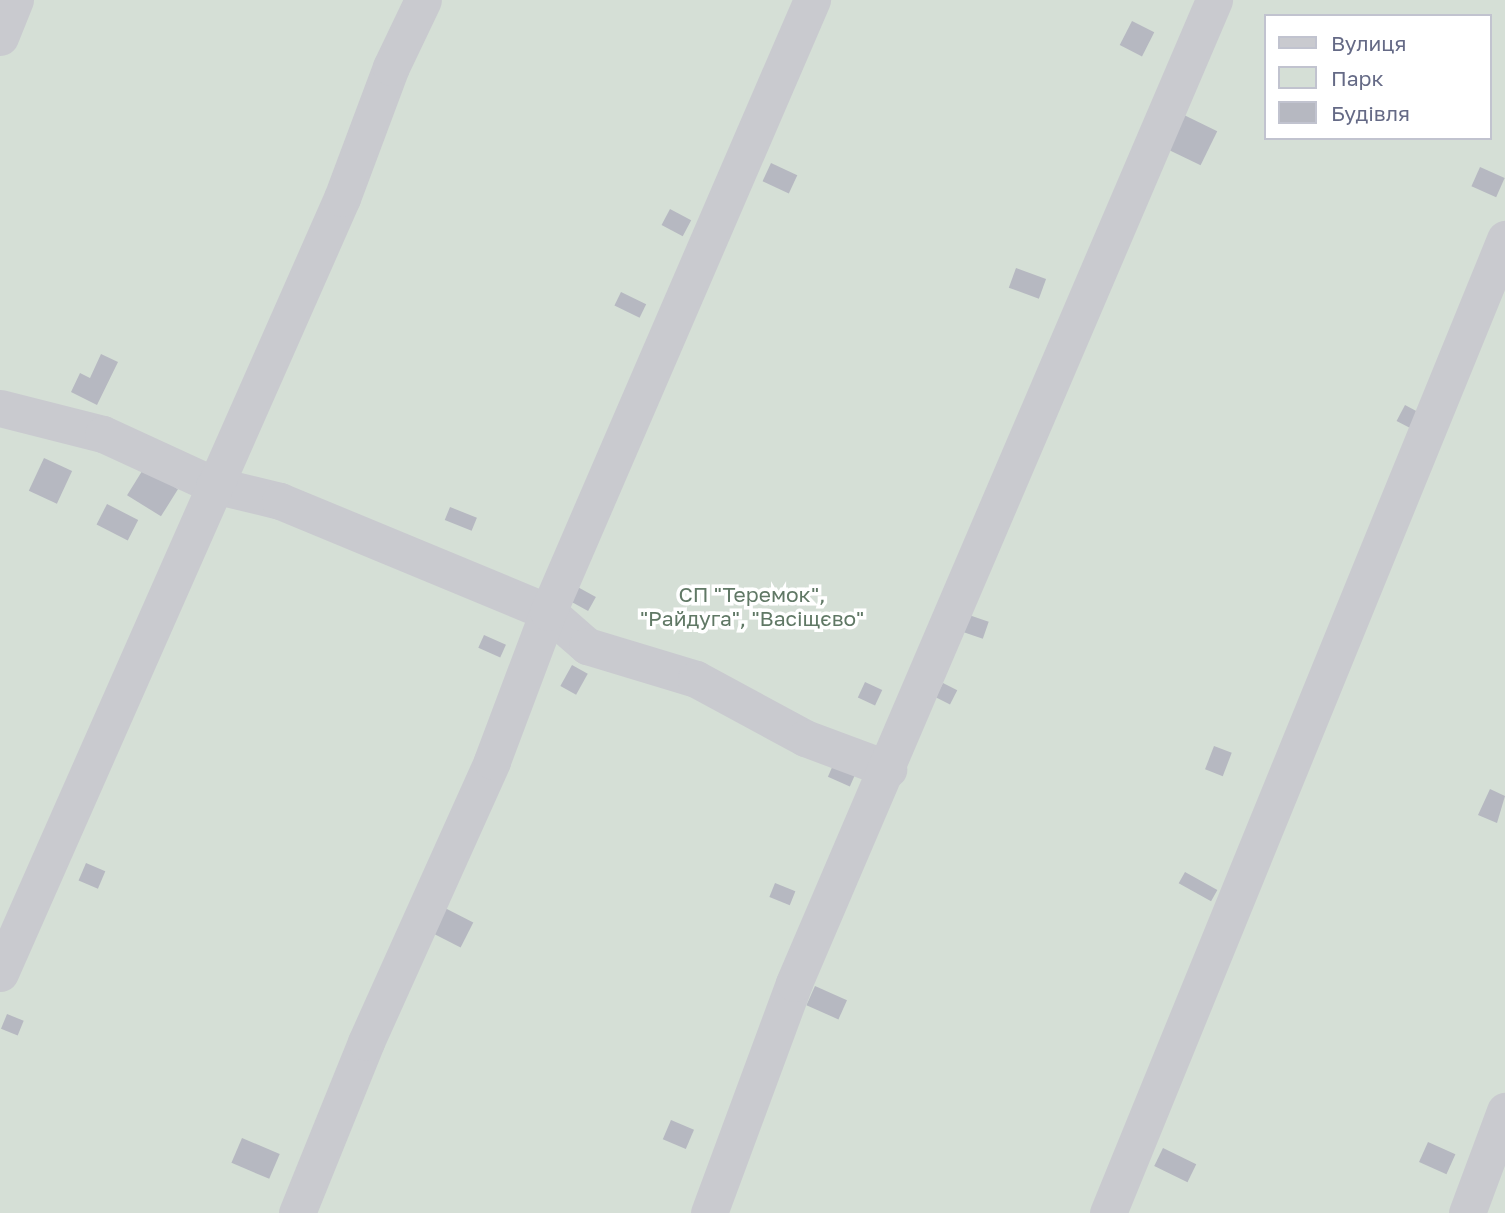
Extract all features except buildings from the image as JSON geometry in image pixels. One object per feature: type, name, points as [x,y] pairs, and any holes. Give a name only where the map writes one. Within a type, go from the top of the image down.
[{"type":"lane","points":[[0,37],[15,0]]},
{"type":"lane","points":[[0,973],[342,198],[391,67],[423,0]]},
{"type":"lane","points":[[297,1213],[366,1042],[492,761],[548,612],[812,0]]},
{"type":"lane","points":[[709,1213],[794,983],[888,769],[1214,0]]},
{"type":"lane","points":[[1108,1213],[1505,239]]},
{"type":"lane","points":[[0,408],[103,434],[214,485],[280,501],[548,612],[587,646],[696,680],[806,738],[888,769]]},
{"type":"lane","points":[[1467,1213],[1505,1111]]},
{"type":"green space","name":"СП \"Теремок\", \"Райдуга\", \"Васіщєво\"","points":[[0,0],[1505,0],[1505,1213],[0,1213]]}]
